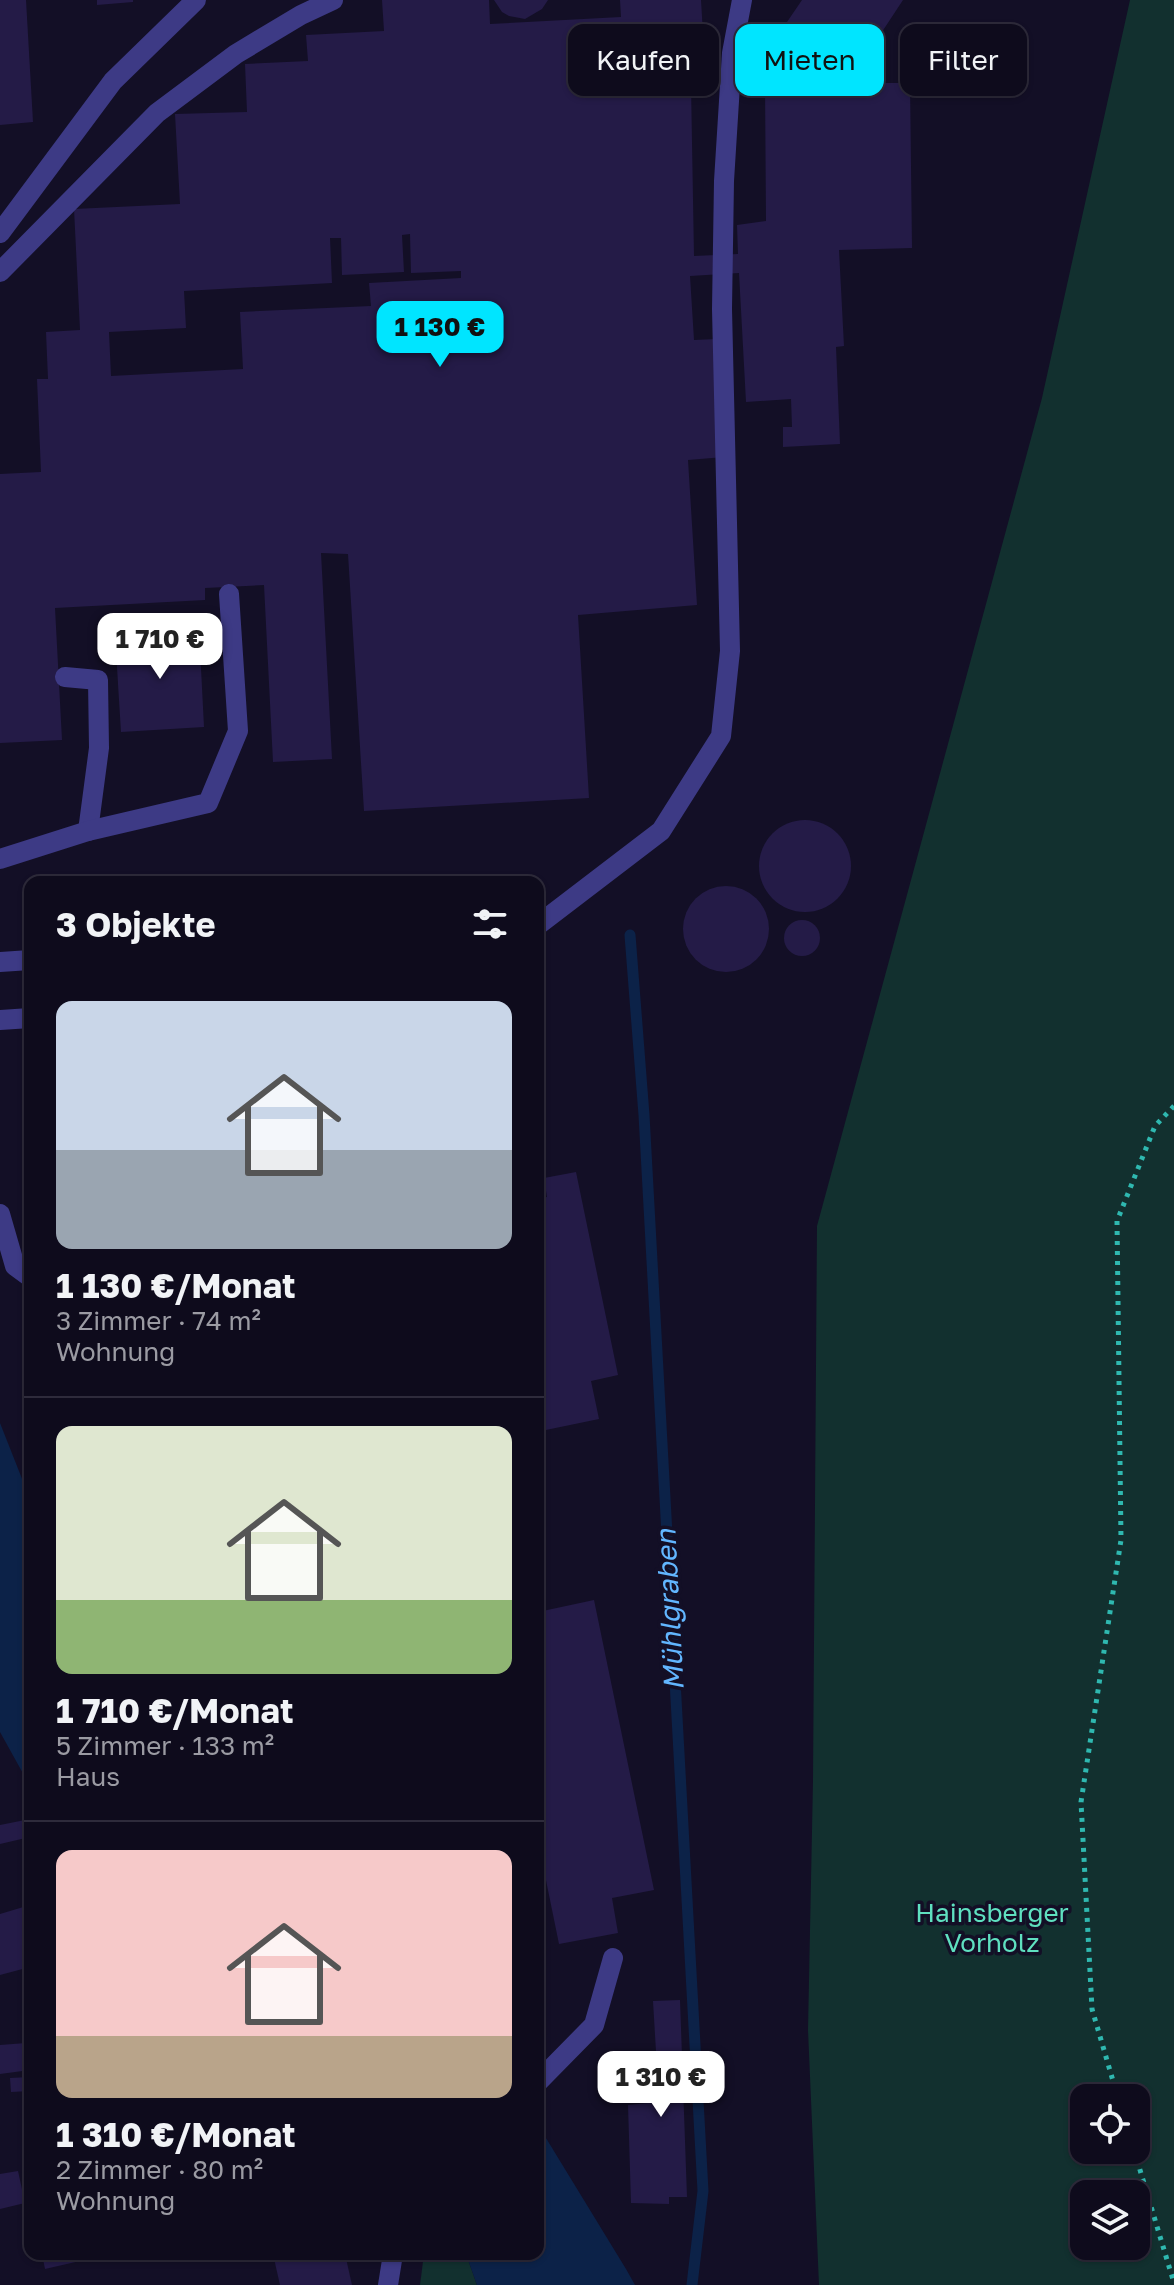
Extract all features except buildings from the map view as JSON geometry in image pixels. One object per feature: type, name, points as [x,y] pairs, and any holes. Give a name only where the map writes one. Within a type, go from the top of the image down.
[{"type":"lane","points":[[1,231],[113,81],[196,0]]},
{"type":"lane","points":[[0,272],[157,113],[236,54],[301,15],[333,0]]},
{"type":"lane","points":[[544,920],[661,831],[721,736],[730,651],[722,309],[724,181],[732,53],[742,0]]},
{"type":"lane","points":[[0,859],[88,831],[208,803],[238,731],[229,594]]},
{"type":"lane","points":[[65,677],[98,680],[99,748],[88,831]]},
{"type":"lane","points":[[0,962],[24,960]]},
{"type":"lane","points":[[0,1020],[24,1018]]},
{"type":"lane","points":[[0,1214],[15,1266],[24,1273]]},
{"type":"lane","points":[[544,2076],[594,2025],[613,1958]]},
{"type":"lane","points":[[388,2285],[392,2260]]},
{"type":"path","points":[[1114,2084],[1092,2009],[1081,1802],[1121,1540],[1117,1221],[1155,1126],[1174,1106]]},
{"type":"path","points":[[1138,2164],[1174,2283]]},
{"type":"green space","name":"Hainsberger Vorholz","points":[[1130,0],[1174,0],[1174,2285],[819,2285],[808,2030],[817,1226],[1042,398]]},
{"type":"green space","points":[[423,2260],[468,2260],[477,2285],[420,2285]]},
{"type":"water","points":[[0,1423],[24,1484],[24,1775],[0,1732]]},
{"type":"water","points":[[544,2135],[635,2285],[477,2285],[468,2260],[544,2260]]},
{"type":"waterway","name":"Mühlgraben","points":[[630,935],[644,1115],[703,2191],[692,2285]]}]
